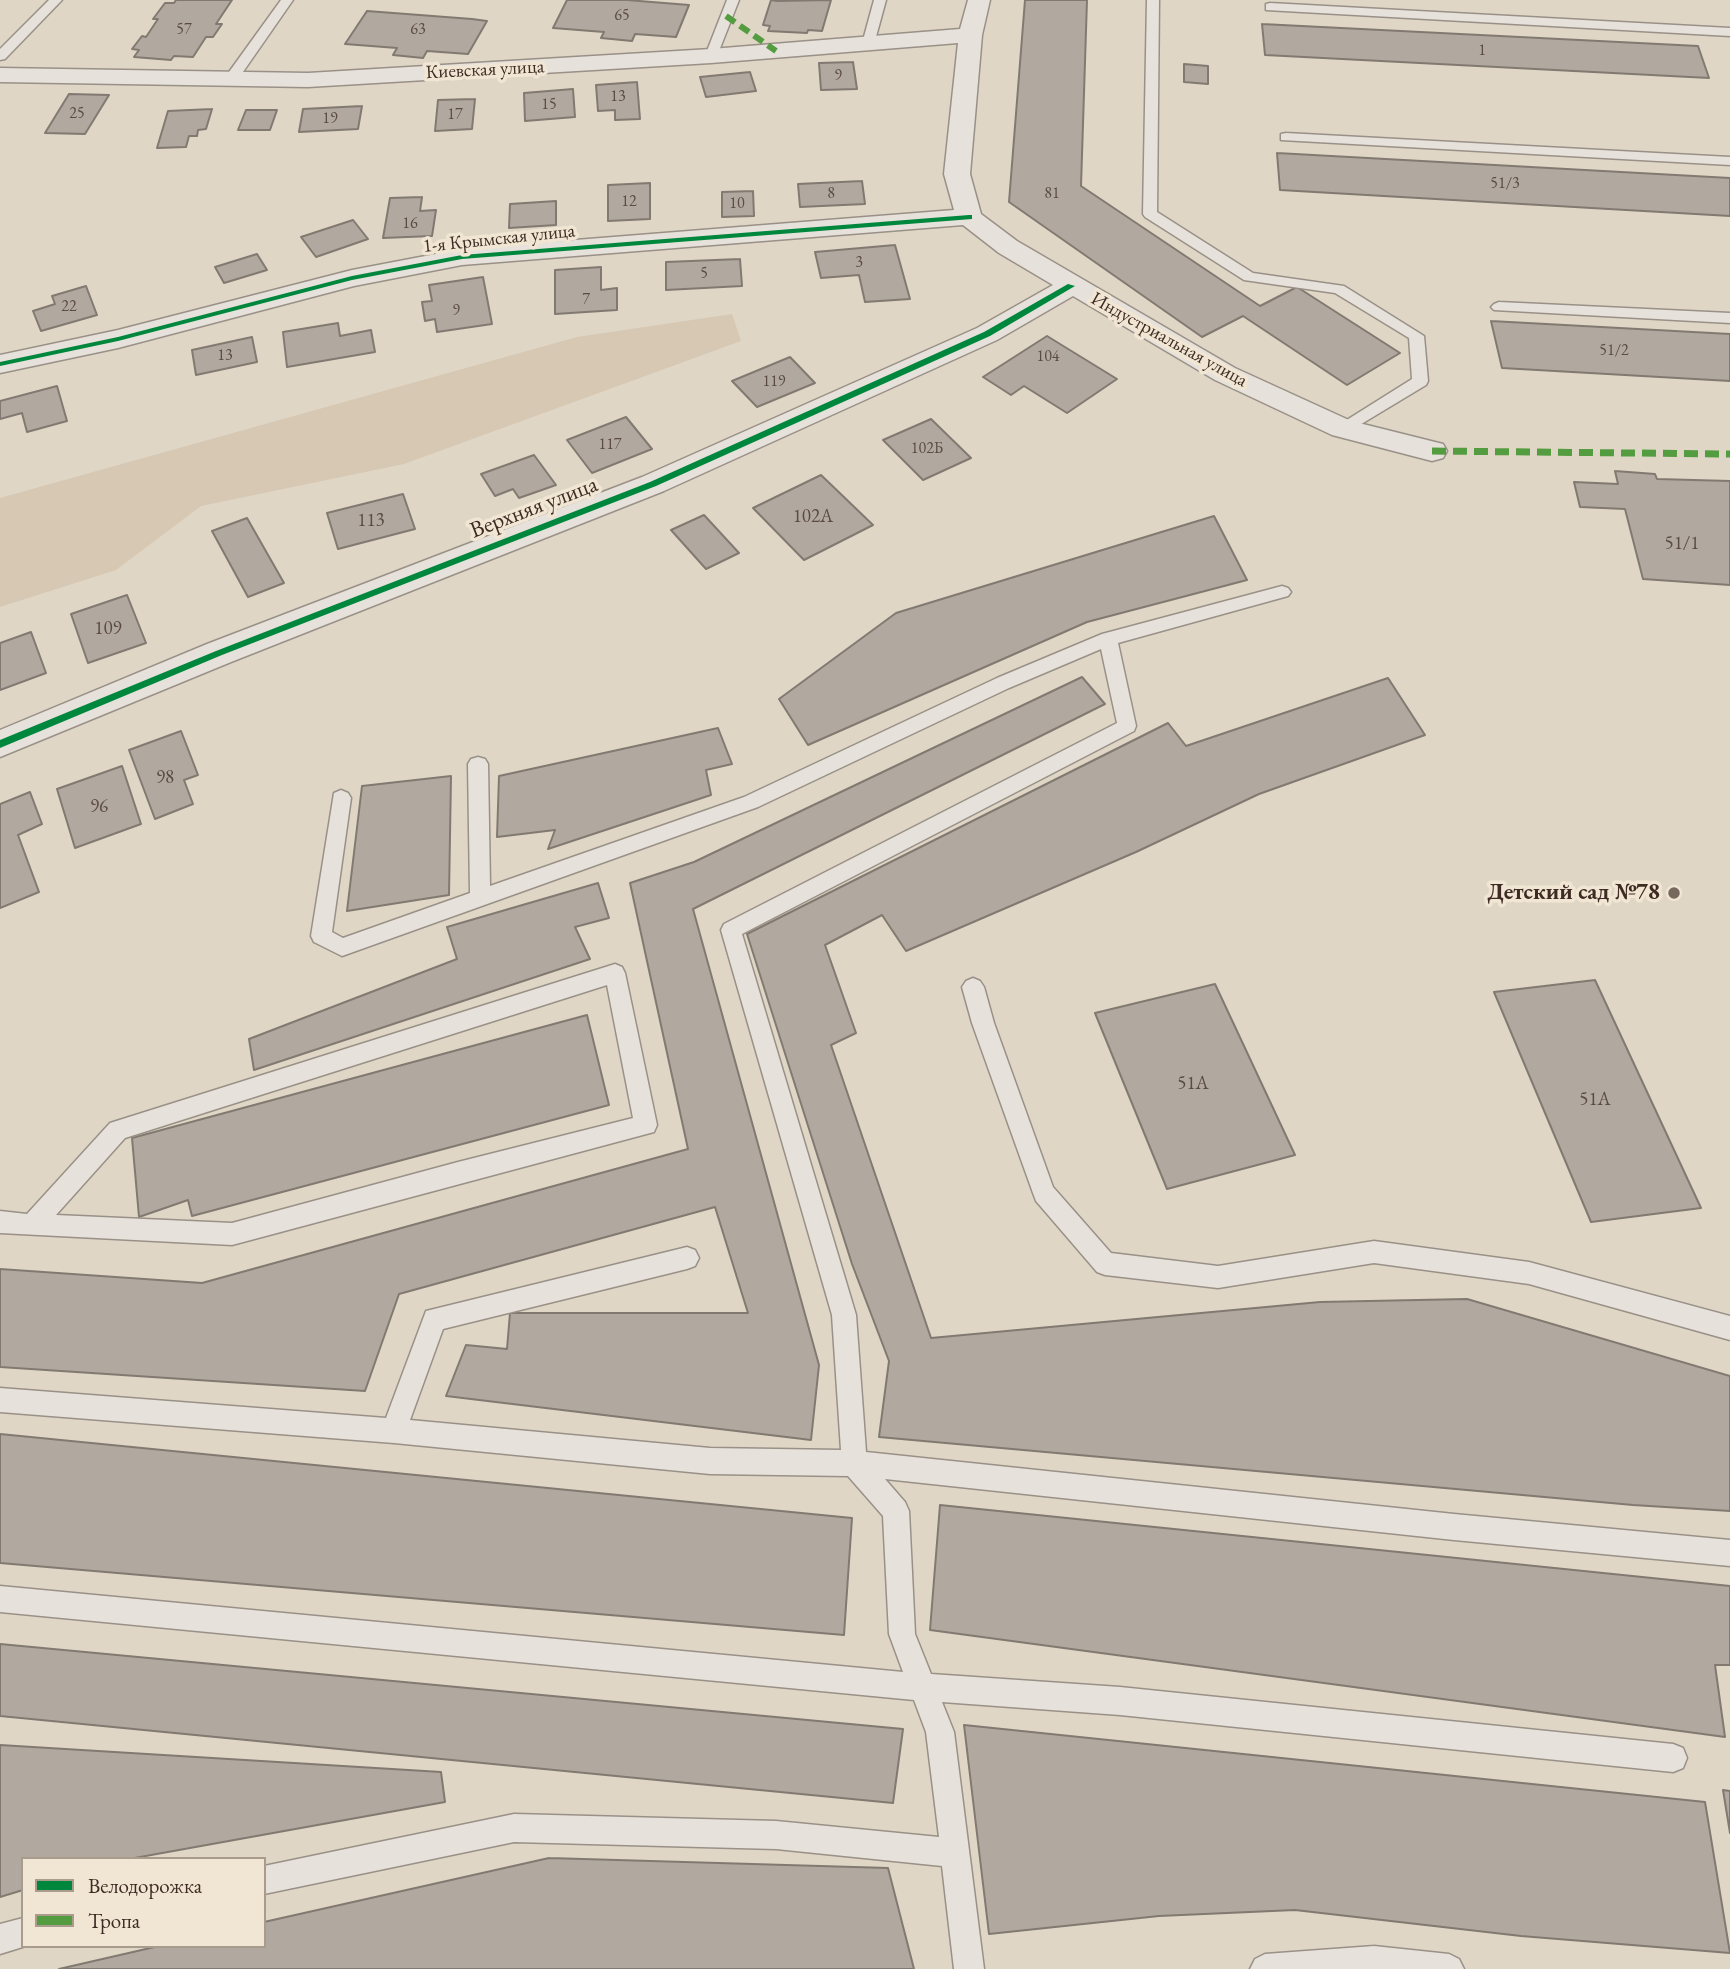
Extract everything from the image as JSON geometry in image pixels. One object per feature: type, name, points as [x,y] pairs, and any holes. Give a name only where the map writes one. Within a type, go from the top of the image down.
[{"type":"street","points":[[970,217],[957,174],[970,35],[979,0]]},
{"type":"street","name":"Киевская улица","points":[[0,75],[308,80],[711,56],[970,35]]},
{"type":"street","name":"Индустриальная улица","points":[[970,217],[1008,247],[1071,286],[1225,374],[1342,428],[1432,451]]},
{"type":"street","name":"1-я Крымская улица","points":[[0,363],[118,339],[352,278],[462,257],[970,217]]},
{"type":"street","name":"Верхняя улица","points":[[0,744],[232,648],[640,489],[729,451],[987,334],[1071,286]]},
{"type":"lane","points":[[0,57],[56,0]]},
{"type":"lane","points":[[231,79],[287,0]]},
{"type":"lane","points":[[711,56],[733,0]]},
{"type":"lane","points":[[868,44],[880,0]]},
{"type":"lane","points":[[1153,0],[1150,214],[1249,277],[1339,289],[1416,336],[1420,381],[1342,428]]},
{"type":"lane","points":[[1270,7],[1730,32]]},
{"type":"lane","points":[[1286,137],[1730,161]]},
{"type":"lane","points":[[1499,307],[1730,318]]},
{"type":"lane","points":[[341,798],[321,936],[342,947],[751,802],[1003,683],[1108,639],[1282,592]]},
{"type":"lane","points":[[969,1969],[940,1732],[902,1634],[896,1511],[854,1463],[844,1315],[731,930],[1127,726],[1108,639]]},
{"type":"lane","points":[[478,764],[480,900]]},
{"type":"lane","points":[[0,1222],[32,1225],[232,1234],[458,1172],[646,1125],[615,973],[118,1130],[32,1225]]},
{"type":"lane","points":[[974,987],[983,1023],[1044,1193],[1105,1264],[1218,1277],[1374,1252],[1529,1273],[1730,1328]]},
{"type":"lane","points":[[394,1430],[435,1319],[687,1258]]},
{"type":"lane","points":[[0,1400],[394,1430],[710,1461],[854,1463],[1440,1526],[1730,1553]]},
{"type":"lane","points":[[0,1599],[922,1687],[1120,1701],[1673,1758]]},
{"type":"lane","points":[[266,1880],[514,1828],[776,1835],[955,1853]]},
{"type":"lane","points":[[0,1938],[21,1933]]},
{"type":"lane","points":[[1265,1969],[1374,1961],[1449,1969]]},
{"type":"shaded area","points":[[732,314],[741,341],[404,464],[201,506],[116,570],[0,607],[0,498],[577,337]]},
{"type":"building","points":[[176,0],[232,0],[216,24],[222,24],[213,37],[206,37],[193,57],[174,56],[171,60],[134,57],[139,50],[132,49],[142,36],[146,37],[158,19],[153,19],[165,3],[174,3]]},
{"type":"building","points":[[567,0],[627,0],[689,5],[676,37],[635,34],[632,41],[601,38],[604,32],[553,28]]},
{"type":"building","points":[[771,0],[831,0],[822,31],[808,30],[807,33],[768,31],[770,26],[763,25]]},
{"type":"building","points":[[1025,0],[1087,0],[1081,186],[1260,306],[1297,287],[1400,353],[1347,385],[1243,316],[1202,337],[1009,202]]},
{"type":"building","points":[[367,11],[487,21],[468,54],[427,51],[423,58],[393,55],[397,48],[345,44]]},
{"type":"building","points":[[1262,24],[1698,46],[1709,78],[1265,55]]},
{"type":"building","points":[[853,62],[857,89],[821,90],[819,63]]},
{"type":"building","points":[[1184,64],[1208,66],[1208,84],[1184,82]]},
{"type":"building","points":[[750,72],[756,91],[706,97],[700,77]]},
{"type":"building","points":[[637,82],[640,119],[615,120],[615,110],[598,111],[596,85]]},
{"type":"building","points":[[573,89],[575,117],[525,121],[524,93]]},
{"type":"building","points":[[69,94],[109,95],[85,134],[45,133]]},
{"type":"building","points":[[475,99],[472,129],[435,131],[438,100]]},
{"type":"building","points":[[362,106],[358,129],[299,132],[303,109]]},
{"type":"building","points":[[212,109],[206,129],[198,130],[197,136],[189,136],[186,147],[157,148],[168,111]]},
{"type":"building","points":[[246,110],[277,110],[270,130],[238,130]]},
{"type":"building","points":[[1277,153],[1730,178],[1730,216],[1280,190]]},
{"type":"building","points":[[862,181],[865,204],[800,207],[798,184]]},
{"type":"building","points":[[650,183],[650,219],[608,221],[608,185]]},
{"type":"building","points":[[753,191],[754,216],[722,217],[722,192]]},
{"type":"building","points":[[422,197],[420,211],[436,210],[432,236],[383,238],[390,198]]},
{"type":"building","points":[[556,201],[556,225],[509,228],[510,204]]},
{"type":"building","points":[[353,220],[368,239],[316,257],[301,237]]},
{"type":"building","points":[[895,245],[910,299],[865,302],[859,275],[821,278],[815,252]]},
{"type":"building","points":[[257,254],[267,270],[224,283],[215,267]]},
{"type":"building","points":[[740,259],[742,286],[666,290],[666,262]]},
{"type":"building","points":[[601,267],[601,290],[617,288],[617,310],[555,314],[555,270]]},
{"type":"building","points":[[483,277],[492,324],[437,332],[435,319],[425,321],[422,302],[432,301],[429,285]]},
{"type":"building","points":[[86,286],[97,315],[41,331],[33,311],[55,304],[52,296]]},
{"type":"building","points":[[1491,321],[1730,334],[1730,381],[1502,368]]},
{"type":"building","points":[[338,323],[340,336],[371,330],[375,352],[287,367],[283,332]]},
{"type":"building","points":[[1047,336],[1117,379],[1067,413],[1024,386],[1011,395],[983,377]]},
{"type":"building","points":[[252,337],[257,362],[196,375],[192,350]]},
{"type":"building","points":[[790,357],[815,383],[757,407],[732,381]]},
{"type":"building","points":[[57,386],[67,421],[27,432],[22,413],[0,419],[0,401]]},
{"type":"building","points":[[626,417],[652,449],[592,473],[567,440]]},
{"type":"building","points":[[931,419],[971,458],[923,480],[883,440]]},
{"type":"building","points":[[534,455],[556,485],[519,498],[513,489],[495,496],[481,474]]},
{"type":"building","points":[[1615,471],[1655,474],[1657,479],[1730,481],[1730,585],[1643,579],[1625,509],[1580,507],[1574,482],[1618,484]]},
{"type":"building","points":[[821,475],[873,525],[804,560],[753,508]]},
{"type":"building","points":[[403,494],[415,529],[338,549],[327,513]]},
{"type":"building","points":[[704,515],[739,553],[706,569],[671,530]]},
{"type":"building","points":[[1214,516],[1247,580],[1087,622],[808,745],[779,699],[896,613]]},
{"type":"building","points":[[247,518],[284,583],[248,597],[212,531]]},
{"type":"building","points":[[127,595],[146,643],[88,663],[71,614]]},
{"type":"building","points":[[31,632],[46,673],[0,690],[0,643]]},
{"type":"building","points":[[1082,677],[1105,704],[693,909],[819,1365],[811,1440],[446,1396],[466,1345],[507,1349],[510,1313],[748,1313],[715,1207],[399,1294],[365,1391],[0,1367],[0,1269],[202,1283],[688,1149],[630,883],[694,862]]},
{"type":"building","points":[[1388,678],[1425,735],[1259,794],[1136,852],[906,951],[882,915],[825,945],[856,1033],[831,1045],[931,1338],[1320,1302],[1467,1299],[1730,1376],[1730,1511],[1633,1505],[879,1437],[889,1361],[852,1264],[747,934],[1168,723],[1186,746]]},
{"type":"building","points":[[718,728],[732,764],[706,770],[711,795],[548,849],[555,830],[497,837],[499,776]]},
{"type":"building","points":[[181,731],[198,775],[184,780],[193,804],[155,819],[129,750]]},
{"type":"building","points":[[122,766],[141,824],[75,848],[57,789]]},
{"type":"building","points":[[451,776],[449,895],[347,911],[362,786]]},
{"type":"building","points":[[30,792],[42,824],[18,835],[39,892],[0,908],[0,804]]},
{"type":"building","points":[[598,883],[609,918],[575,927],[590,959],[254,1070],[249,1039],[457,959],[447,927]]},
{"type":"building","points":[[1595,980],[1701,1208],[1591,1222],[1494,992]]},
{"type":"building","points":[[1215,984],[1295,1155],[1167,1189],[1095,1013]]},
{"type":"building","points":[[587,1015],[609,1105],[192,1216],[188,1200],[139,1217],[132,1138]]},
{"type":"building","points":[[0,1434],[852,1518],[844,1635],[0,1563]]},
{"type":"building","points":[[940,1505],[1730,1586],[1730,1665],[1715,1665],[1725,1737],[930,1630]]},
{"type":"building","points":[[0,1644],[903,1729],[893,1803],[0,1716]]},
{"type":"building","points":[[964,1725],[1705,1802],[1730,1953],[1521,1936],[1295,1910],[1159,1916],[989,1934]]},
{"type":"building","points":[[0,1745],[441,1772],[445,1802],[140,1857],[21,1857],[21,1891],[0,1897]]},
{"type":"building","points":[[1723,1790],[1730,1791],[1730,1833]]},
{"type":"building","points":[[549,1858],[888,1868],[914,1969],[59,1969],[150,1948],[266,1948],[266,1922]]},
{"type":"marked path","points":[[726,16],[776,51]]},
{"type":"marked path","points":[[1432,451],[1730,454]]},
{"type":"cycle path","points":[[0,364],[118,339],[352,278],[462,257],[969,217]]},
{"type":"cycle path","points":[[0,744],[219,653],[653,484],[987,334],[1071,286]]},
{"type":"place","name":"Детский сад №78","points":[[1674,893]]}]
